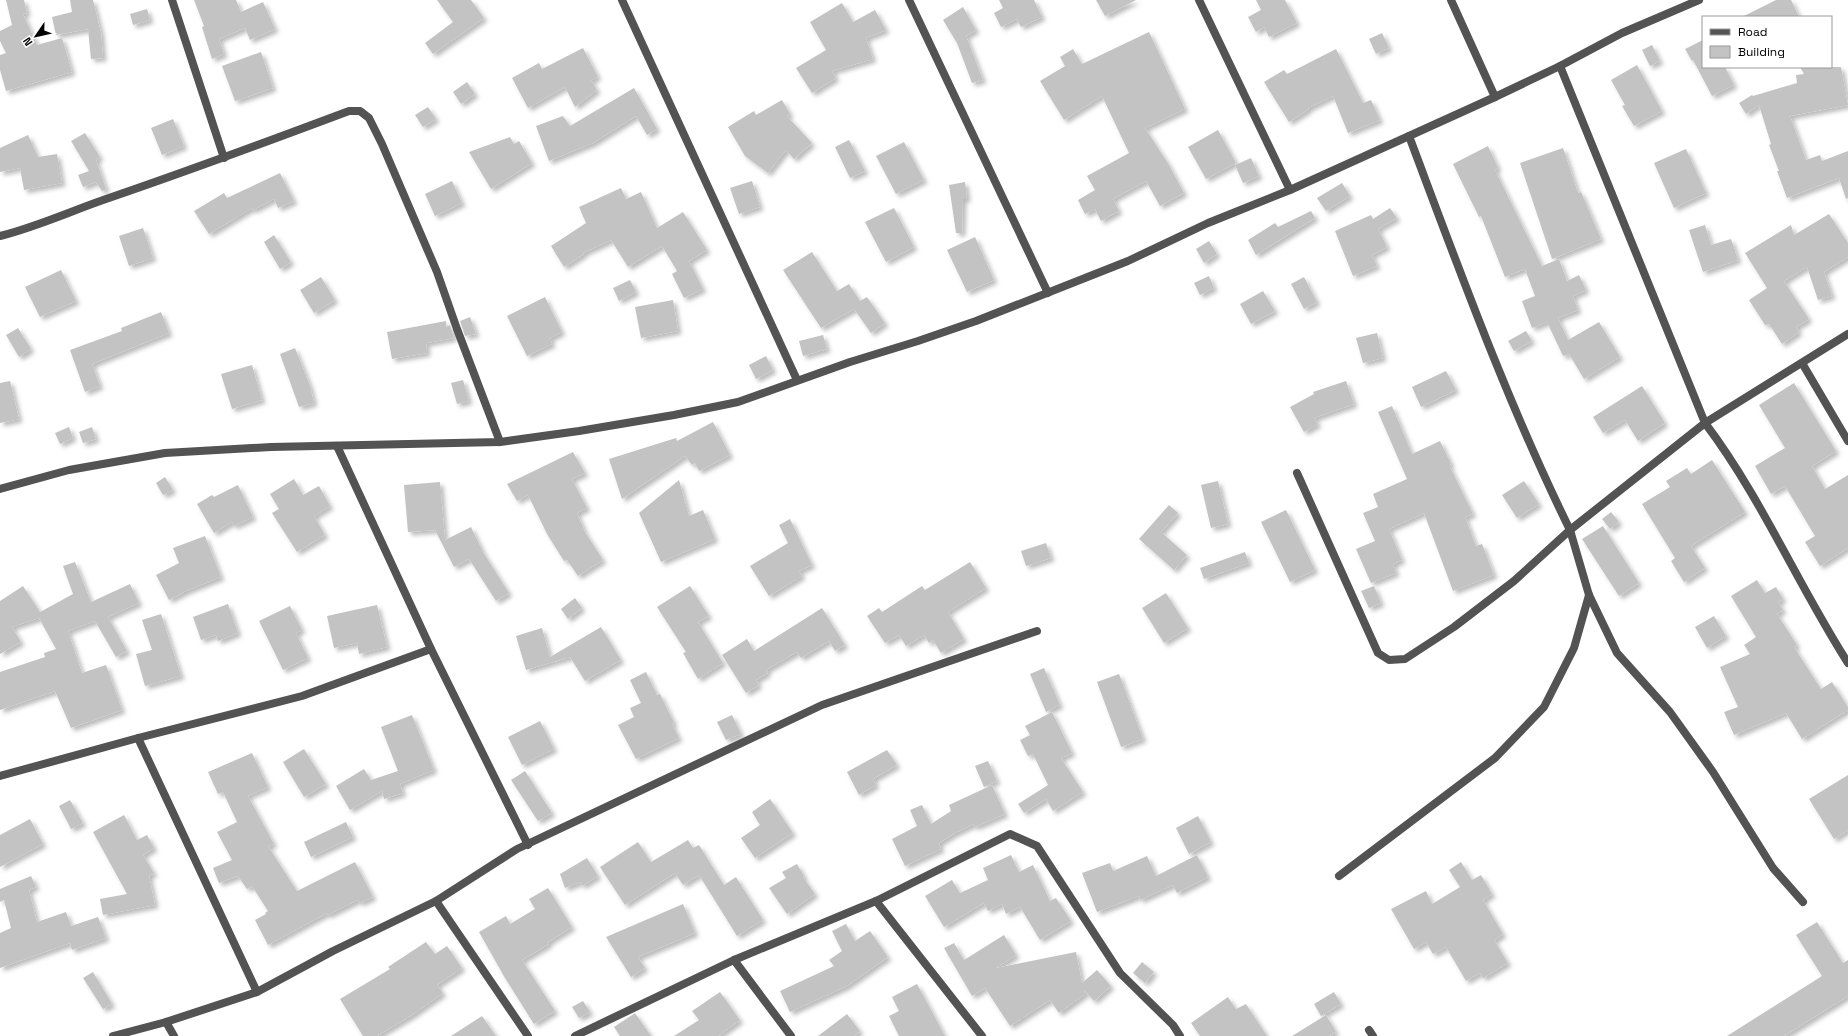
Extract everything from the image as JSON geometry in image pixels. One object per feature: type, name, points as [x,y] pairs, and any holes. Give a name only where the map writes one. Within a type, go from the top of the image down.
[{"type":"street","points":[[172,0],[224,158]]},
{"type":"street","points":[[622,0],[797,380]]},
{"type":"street","points":[[909,0],[1048,293]]},
{"type":"street","points":[[1198,0],[1290,190]]},
{"type":"street","points":[[1451,0],[1495,97]]},
{"type":"street","points":[[0,490],[69,470],[165,453],[271,447],[500,442],[579,432],[738,402],[797,380],[940,334],[1128,261],[1208,223],[1290,190],[1495,97],[1560,66],[1622,33],[1698,0]]},
{"type":"street","points":[[1560,66],[1705,423],[1724,448],[1783,549],[1820,620],[1848,663]]},
{"type":"street","points":[[0,236],[28,229],[55,217],[224,158],[349,111],[360,111],[369,118],[382,144],[437,272],[500,442]]},
{"type":"street","points":[[1409,136],[1478,322],[1542,473],[1570,530],[1589,595],[1617,653],[1670,712],[1714,772],[1772,868],[1803,902]]},
{"type":"street","points":[[1297,473],[1378,653],[1389,660],[1405,659],[1454,627],[1514,581],[1570,530],[1705,423],[1848,334]]},
{"type":"street","points":[[1802,363],[1848,441]]},
{"type":"street","points":[[337,446],[431,649],[528,844]]},
{"type":"street","points":[[1339,876],[1495,758],[1544,707],[1574,648],[1589,595]]},
{"type":"street","points":[[113,1036],[166,1022],[257,992],[333,951],[436,901],[517,849],[822,705],[1037,631]]},
{"type":"street","points":[[0,776],[138,738],[302,696],[431,649]]},
{"type":"street","points":[[138,738],[257,992]]},
{"type":"street","points":[[575,1036],[734,960],[876,901],[1010,834],[1037,846],[1120,973],[1173,1025],[1180,1036]]},
{"type":"street","points":[[436,901],[528,1036]]},
{"type":"street","points":[[876,901],[982,1036]]},
{"type":"street","points":[[734,960],[791,1036]]},
{"type":"street","points":[[166,1022],[174,1036]]},
{"type":"building","points":[[6,0],[24,0],[27,13],[23,14],[37,45],[62,38],[72,72],[6,91],[0,70],[0,55],[6,53],[0,41],[0,31],[12,25]]},
{"type":"building","points":[[70,0],[93,0],[101,33],[103,58],[91,59],[88,29],[56,35],[52,17],[72,12]]},
{"type":"building","points":[[194,0],[236,0],[241,12],[263,2],[275,29],[250,40],[245,28],[219,39],[224,54],[212,59],[202,27],[204,26]]},
{"type":"building","points":[[437,0],[471,0],[484,18],[433,54],[425,43],[453,22]]},
{"type":"building","points":[[999,0],[1034,0],[1042,17],[1021,27],[1017,19],[1001,27],[994,13],[1003,8]]},
{"type":"building","points":[[1096,0],[1136,0],[1105,16]]},
{"type":"building","points":[[1256,0],[1285,0],[1297,23],[1269,37],[1264,27],[1256,32],[1248,17],[1261,10]]},
{"type":"building","points":[[1776,0],[1791,0],[1799,16],[1744,16]]},
{"type":"building","points":[[842,3],[853,22],[875,10],[886,30],[866,38],[873,59],[832,71],[836,78],[812,93],[796,68],[826,50],[810,22]]},
{"type":"building","points":[[963,7],[976,30],[966,36],[983,80],[972,83],[957,43],[943,20]]},
{"type":"building","points":[[147,9],[150,20],[133,25],[130,14]]},
{"type":"building","points":[[1149,32],[1185,109],[1145,128],[1169,165],[1184,193],[1160,206],[1146,181],[1113,199],[1119,211],[1101,221],[1095,209],[1085,214],[1078,200],[1095,190],[1087,176],[1129,153],[1102,96],[1064,120],[1040,81],[1065,66],[1060,57],[1073,49],[1082,64]]},
{"type":"building","points":[[1382,33],[1389,48],[1376,54],[1369,39]]},
{"type":"building","points":[[1702,40],[1702,68],[1726,68],[1734,85],[1712,96],[1693,60],[1692,61],[1685,49]]},
{"type":"building","points":[[1652,45],[1660,61],[1650,66],[1642,50]]},
{"type":"building","points":[[583,48],[598,77],[591,80],[597,90],[575,107],[565,87],[528,108],[512,78],[539,63],[542,69]]},
{"type":"building","points":[[1336,49],[1363,103],[1371,100],[1380,120],[1348,133],[1333,96],[1308,108],[1309,109],[1289,122],[1264,82],[1284,70],[1287,74]]},
{"type":"building","points":[[261,52],[273,88],[235,101],[222,66]]},
{"type":"building","points":[[1637,65],[1662,111],[1634,126],[1622,106],[1625,105],[1611,80]]},
{"type":"building","points":[[1841,67],[1848,105],[1790,116],[1806,160],[1820,155],[1822,161],[1848,151],[1848,198],[1846,199],[1839,178],[1787,198],[1769,145],[1771,144],[1759,105],[1746,114],[1739,103],[1752,95],[1753,96],[1797,83],[1796,75],[1804,74],[1801,68]]},
{"type":"building","points":[[467,82],[475,94],[461,104],[453,92]]},
{"type":"building","points":[[634,88],[657,129],[647,135],[636,116],[593,143],[549,161],[536,126],[563,116],[570,126]]},
{"type":"building","points":[[782,100],[790,114],[787,116],[812,143],[794,159],[786,150],[768,173],[745,156],[728,127],[754,111],[756,115]]},
{"type":"building","points":[[428,107],[436,119],[423,127],[415,115]]},
{"type":"building","points":[[173,119],[184,146],[162,155],[151,128]]},
{"type":"building","points":[[1218,130],[1236,163],[1206,179],[1188,147]]},
{"type":"building","points":[[85,133],[100,157],[96,160],[106,189],[102,191],[96,182],[83,187],[78,175],[89,171],[71,141]]},
{"type":"building","points":[[28,135],[38,157],[57,154],[62,183],[24,190],[20,168],[0,172],[0,148]]},
{"type":"building","points":[[510,137],[514,144],[519,141],[532,163],[491,189],[469,152]]},
{"type":"building","points":[[849,140],[865,171],[850,178],[835,147]]},
{"type":"building","points":[[904,142],[924,180],[896,194],[876,156]]},
{"type":"building","points":[[1488,146],[1498,168],[1495,170],[1542,266],[1559,259],[1567,281],[1579,275],[1586,290],[1573,296],[1578,310],[1558,318],[1568,340],[1599,322],[1620,357],[1584,379],[1569,354],[1563,356],[1547,322],[1532,328],[1522,301],[1535,296],[1525,269],[1505,277],[1481,216],[1479,217],[1453,164]]},
{"type":"building","points":[[1563,148],[1578,193],[1581,192],[1601,239],[1552,259],[1520,163]]},
{"type":"building","points":[[1686,149],[1706,193],[1674,208],[1654,163]]},
{"type":"building","points":[[1251,158],[1259,176],[1243,183],[1235,165]]},
{"type":"building","points":[[280,173],[294,201],[278,208],[274,199],[253,210],[252,208],[209,234],[194,211],[224,193],[227,198]]},
{"type":"building","points":[[452,181],[462,203],[435,216],[425,194]]},
{"type":"building","points":[[752,181],[760,207],[739,214],[730,188]]},
{"type":"building","points":[[965,182],[967,199],[963,199],[962,233],[956,233],[949,185]]},
{"type":"building","points":[[1342,183],[1350,196],[1326,211],[1317,198]]},
{"type":"building","points":[[621,188],[626,199],[641,192],[657,228],[683,212],[707,250],[689,261],[703,289],[684,298],[672,274],[677,271],[662,246],[628,267],[611,240],[583,253],[584,254],[564,267],[551,246],[586,223],[579,207]]},
{"type":"building","points":[[894,208],[914,247],[886,262],[865,222]]},
{"type":"building","points":[[1390,208],[1397,218],[1378,229],[1387,247],[1372,255],[1377,266],[1353,276],[1335,231],[1371,215],[1373,219]]},
{"type":"building","points":[[1311,211],[1315,218],[1256,255],[1248,240],[1275,223],[1278,227]]},
{"type":"building","points":[[1829,214],[1848,243],[1848,257],[1824,272],[1832,296],[1818,300],[1807,267],[1784,281],[1809,319],[1796,327],[1799,332],[1782,344],[1769,324],[1765,325],[1749,300],[1767,288],[1745,253],[1791,225],[1794,235]]},
{"type":"building","points":[[1705,225],[1711,245],[1731,239],[1738,260],[1703,272],[1689,230]]},
{"type":"building","points":[[143,228],[153,258],[129,266],[119,236]]},
{"type":"building","points":[[274,235],[291,262],[280,269],[264,242]]},
{"type":"building","points":[[975,237],[994,280],[967,292],[947,250]]},
{"type":"building","points":[[1209,241],[1217,254],[1204,263],[1196,249]]},
{"type":"building","points":[[812,252],[837,291],[849,284],[860,301],[867,297],[885,323],[871,333],[854,309],[821,328],[783,270]]},
{"type":"building","points":[[61,270],[76,301],[40,317],[25,287]]},
{"type":"building","points":[[1209,276],[1214,288],[1200,295],[1194,283]]},
{"type":"building","points":[[321,277],[335,300],[314,313],[300,290]]},
{"type":"building","points":[[1304,277],[1317,302],[1304,309],[1291,284]]},
{"type":"building","points":[[630,280],[636,292],[619,301],[613,288]]},
{"type":"building","points":[[1263,291],[1275,311],[1251,324],[1240,304]]},
{"type":"building","points":[[545,297],[562,332],[550,338],[552,344],[527,356],[507,316]]},
{"type":"building","points":[[673,300],[678,331],[641,338],[635,307]]},
{"type":"building","points":[[161,312],[169,333],[92,364],[100,386],[85,392],[70,350],[122,331],[121,328]]},
{"type":"building","points":[[470,317],[476,334],[465,336],[460,321]]},
{"type":"building","points":[[446,321],[446,327],[450,325],[454,338],[426,343],[427,353],[392,359],[387,332]]},
{"type":"building","points":[[18,328],[31,349],[19,357],[6,335]]},
{"type":"building","points":[[1526,331],[1532,341],[1514,351],[1508,341]]},
{"type":"building","points":[[1377,333],[1383,358],[1363,363],[1356,338]]},
{"type":"building","points":[[823,335],[827,349],[803,356],[799,341]]},
{"type":"building","points":[[295,348],[310,386],[314,403],[299,407],[280,354]]},
{"type":"building","points":[[766,356],[773,370],[756,379],[749,365]]},
{"type":"building","points":[[252,365],[262,400],[232,409],[221,374]]},
{"type":"building","points":[[1446,371],[1456,390],[1421,407],[1412,387]]},
{"type":"building","points":[[463,380],[469,401],[457,404],[451,383]]},
{"type":"building","points":[[10,381],[19,419],[0,423],[0,383]]},
{"type":"building","points":[[1346,381],[1354,404],[1314,418],[1318,424],[1304,432],[1290,407],[1314,394],[1313,392]]},
{"type":"building","points":[[1794,383],[1836,451],[1812,466],[1825,489],[1848,475],[1848,548],[1820,566],[1805,542],[1815,536],[1785,486],[1771,494],[1755,466],[1785,448],[1759,405]]},
{"type":"building","points":[[1642,386],[1665,423],[1638,441],[1625,420],[1603,433],[1593,417]]},
{"type":"building","points":[[1392,406],[1412,454],[1440,441],[1451,464],[1449,465],[1473,514],[1465,517],[1476,546],[1482,544],[1494,575],[1453,591],[1424,513],[1389,529],[1402,560],[1393,564],[1396,573],[1371,583],[1356,549],[1375,541],[1363,513],[1378,507],[1373,494],[1407,479],[1378,412]]},
{"type":"building","points":[[713,422],[730,455],[699,471],[695,463],[692,465],[685,456],[622,499],[609,459],[676,438],[677,441]]},
{"type":"building","points":[[69,427],[73,438],[60,444],[55,433]]},
{"type":"building","points":[[92,427],[96,439],[83,443],[79,432]]},
{"type":"building","points":[[573,452],[585,473],[572,479],[587,508],[577,513],[585,532],[603,560],[578,576],[567,560],[564,561],[547,534],[528,495],[517,501],[507,484]]},
{"type":"building","points":[[1712,460],[1745,512],[1691,546],[1705,568],[1684,582],[1671,561],[1675,558],[1642,504],[1670,487],[1666,481],[1687,468],[1691,474]]},
{"type":"building","points":[[165,477],[173,490],[163,495],[156,483]]},
{"type":"building","points":[[294,479],[303,495],[319,486],[330,506],[314,516],[325,535],[297,552],[272,513],[279,509],[270,494]]},
{"type":"building","points":[[679,480],[689,516],[703,510],[715,539],[661,562],[639,513]]},
{"type":"building","points":[[1218,481],[1228,524],[1211,528],[1201,485]]},
{"type":"building","points":[[1524,481],[1539,504],[1517,518],[1502,495]]},
{"type":"building","points":[[440,482],[445,540],[471,527],[483,552],[509,593],[496,601],[469,559],[454,567],[435,530],[408,532],[404,485]]},
{"type":"building","points":[[238,485],[253,517],[234,526],[232,522],[214,533],[197,504],[212,495],[214,497]]},
{"type":"building","points":[[1169,505],[1178,513],[1161,532],[1187,555],[1174,570],[1139,539]]},
{"type":"building","points":[[1286,510],[1315,570],[1290,582],[1261,522]]},
{"type":"building","points":[[1611,512],[1619,522],[1610,529],[1602,519]]},
{"type":"building","points":[[790,519],[812,565],[799,571],[802,576],[769,596],[750,566],[788,543],[779,525]]},
{"type":"building","points":[[1603,526],[1639,583],[1619,596],[1582,539]]},
{"type":"building","points":[[205,536],[221,577],[186,591],[169,600],[156,575],[179,563],[173,548]]},
{"type":"building","points":[[1046,543],[1051,558],[1026,566],[1021,551]]},
{"type":"building","points":[[1245,552],[1249,563],[1204,579],[1200,568]]},
{"type":"building","points":[[75,562],[91,602],[130,584],[139,603],[108,617],[127,651],[116,657],[95,621],[68,631],[82,673],[106,665],[122,710],[71,728],[55,691],[0,710],[0,672],[45,657],[44,653],[56,649],[39,618],[12,627],[21,642],[0,654],[0,601],[23,586],[40,612],[73,594],[63,566]]},
{"type":"building","points":[[970,562],[986,588],[948,612],[964,639],[941,653],[933,640],[929,643],[924,635],[906,646],[899,635],[885,643],[867,616],[879,608],[882,612],[922,586],[925,590]]},
{"type":"building","points":[[1757,580],[1765,593],[1776,587],[1783,599],[1778,602],[1783,610],[1777,614],[1797,645],[1794,647],[1821,689],[1832,682],[1848,707],[1848,710],[1802,739],[1786,713],[1734,735],[1724,712],[1738,707],[1720,667],[1750,654],[1744,645],[1756,637],[1731,596]]},
{"type":"building","points":[[690,586],[709,616],[698,622],[723,663],[698,679],[683,653],[686,652],[657,607]]},
{"type":"building","points":[[1374,586],[1381,603],[1369,608],[1361,591]]},
{"type":"building","points":[[1166,593],[1188,628],[1164,643],[1142,608]]},
{"type":"building","points":[[575,598],[582,608],[568,619],[561,609]]},
{"type":"building","points":[[228,604],[238,633],[218,641],[216,635],[201,640],[193,617]]},
{"type":"building","points":[[377,605],[387,647],[359,654],[357,643],[334,648],[327,616]]},
{"type":"building","points":[[290,606],[302,630],[296,633],[308,658],[283,670],[259,621]]},
{"type":"building","points":[[822,608],[845,645],[835,651],[829,641],[801,658],[797,652],[766,670],[768,673],[756,680],[759,685],[746,693],[722,655],[747,639],[754,651]]},
{"type":"building","points":[[161,614],[181,676],[145,686],[136,654],[152,650],[142,620]]},
{"type":"building","points":[[1714,616],[1726,636],[1707,648],[1695,627]]},
{"type":"building","points":[[601,627],[621,660],[585,681],[570,657],[526,670],[516,636],[542,628],[550,657]]},
{"type":"building","points":[[1044,668],[1060,705],[1046,712],[1030,674]]},
{"type":"building","points":[[646,672],[657,695],[660,694],[674,723],[672,724],[679,738],[636,759],[618,725],[634,717],[630,708],[641,703],[630,680]]},
{"type":"building","points":[[1119,674],[1143,739],[1121,747],[1097,682]]},
{"type":"building","points":[[1052,712],[1072,753],[1061,758],[1083,792],[1053,811],[1046,799],[1024,813],[1018,804],[1048,785],[1033,754],[1028,756],[1020,740],[1030,735],[1025,726]]},
{"type":"building","points":[[412,715],[434,770],[400,784],[403,793],[384,799],[382,791],[350,810],[336,786],[364,769],[371,780],[398,771],[381,727]]},
{"type":"building","points":[[732,715],[741,734],[726,740],[717,722]]},
{"type":"building","points":[[540,721],[554,749],[522,765],[508,737]]},
{"type":"building","points":[[304,749],[326,784],[304,797],[283,762]]},
{"type":"building","points":[[887,750],[897,765],[873,779],[876,785],[859,795],[847,772]]},
{"type":"building","points":[[252,753],[268,787],[248,796],[274,844],[268,846],[297,891],[355,862],[373,897],[360,903],[358,900],[328,915],[327,913],[268,945],[255,920],[266,914],[265,913],[268,911],[252,886],[247,889],[238,876],[219,883],[213,868],[232,860],[217,832],[237,822],[223,792],[218,794],[208,772]]},
{"type":"building","points":[[988,761],[997,781],[984,787],[975,766]]},
{"type":"building","points":[[525,771],[552,813],[538,821],[511,780]]},
{"type":"building","points":[[1848,775],[1848,830],[1834,839],[1809,799]]},
{"type":"building","points":[[992,785],[1005,814],[975,827],[974,824],[955,833],[939,843],[941,849],[905,866],[892,839],[917,826],[910,810],[922,805],[931,824],[951,811],[949,805]]},
{"type":"building","points":[[770,799],[793,833],[755,858],[741,838],[760,825],[752,812]]},
{"type":"building","points":[[70,800],[83,823],[71,829],[59,806]]},
{"type":"building","points":[[124,815],[137,840],[147,835],[154,848],[143,855],[154,873],[149,876],[155,905],[103,915],[100,899],[127,894],[93,832]]},
{"type":"building","points":[[1198,816],[1211,842],[1189,854],[1176,828]]},
{"type":"building","points":[[30,819],[43,844],[0,867],[0,835]]},
{"type":"building","points":[[346,822],[353,837],[311,857],[304,842]]},
{"type":"building","points":[[688,840],[693,848],[699,845],[724,885],[736,877],[763,920],[737,936],[699,875],[683,885],[675,873],[625,905],[600,867],[638,842],[651,862]]},
{"type":"building","points":[[1011,855],[1019,872],[1033,865],[1050,901],[1056,898],[1071,921],[1040,940],[1020,907],[1006,914],[1002,904],[988,911],[984,903],[944,927],[925,896],[952,880],[960,893],[988,880],[983,868]]},
{"type":"building","points":[[1197,855],[1208,877],[1177,893],[1173,885],[1140,900],[1139,896],[1097,912],[1082,873],[1110,863],[1113,871],[1147,856],[1156,876]]},
{"type":"building","points":[[587,858],[598,876],[582,886],[580,882],[565,888],[560,874]]},
{"type":"building","points":[[1461,862],[1472,880],[1481,875],[1492,894],[1483,900],[1503,934],[1494,940],[1508,963],[1483,978],[1480,973],[1466,981],[1446,947],[1433,954],[1426,942],[1414,949],[1391,909],[1426,891],[1432,904],[1460,887],[1449,870]]},
{"type":"building","points":[[797,864],[804,876],[803,877],[815,894],[787,914],[769,888],[786,878],[782,872]]},
{"type":"building","points":[[31,876],[36,887],[29,890],[37,922],[66,912],[71,926],[98,917],[106,938],[72,950],[70,943],[0,968],[0,933],[11,928],[4,900],[0,902],[0,889]]},
{"type":"building","points":[[548,888],[572,927],[548,942],[549,944],[522,960],[555,1011],[534,1024],[505,978],[479,932],[506,916],[510,924],[535,909],[529,899]]},
{"type":"building","points":[[683,904],[695,933],[638,957],[645,968],[631,977],[606,937]]},
{"type":"building","points":[[1817,922],[1843,963],[1848,960],[1848,996],[1784,1036],[1727,1036],[1822,976],[1796,935]]},
{"type":"building","points":[[846,924],[855,941],[870,931],[888,957],[847,986],[790,1012],[780,991],[834,966],[829,960],[842,951],[832,931]]},
{"type":"building","points":[[1004,935],[1016,955],[996,968],[1076,952],[1082,983],[1097,970],[1111,986],[1094,1001],[1084,990],[1085,994],[1059,1013],[1050,1000],[1010,1026],[985,988],[972,996],[944,948],[954,943],[964,960]]},
{"type":"building","points":[[426,942],[435,954],[447,946],[462,968],[437,985],[443,993],[412,1015],[377,1036],[363,1036],[340,999],[390,969],[388,967]]},
{"type":"building","points":[[1142,962],[1154,972],[1145,983],[1133,973]]},
{"type":"building","points":[[93,972],[112,1004],[103,1009],[83,978]]},
{"type":"building","points":[[917,984],[945,1036],[899,1036],[889,1016],[899,1011],[892,997]]},
{"type":"building","points":[[720,992],[740,1020],[718,1036],[674,1036],[699,1020],[692,1011]]},
{"type":"building","points":[[1334,992],[1341,1004],[1321,1016],[1314,1004]]},
{"type":"building","points":[[1228,997],[1236,1009],[1246,1004],[1267,1036],[1200,1036],[1191,1023]]},
{"type":"building","points":[[583,1001],[590,1012],[579,1018],[572,1007]]},
{"type":"building","points":[[635,1013],[651,1036],[620,1036],[614,1027]]},
{"type":"building","points":[[847,1014],[860,1031],[854,1036],[818,1036]]},
{"type":"building","points":[[1326,1015],[1336,1032],[1329,1036],[1292,1036]]},
{"type":"building","points":[[482,1016],[496,1036],[451,1036]]}]
